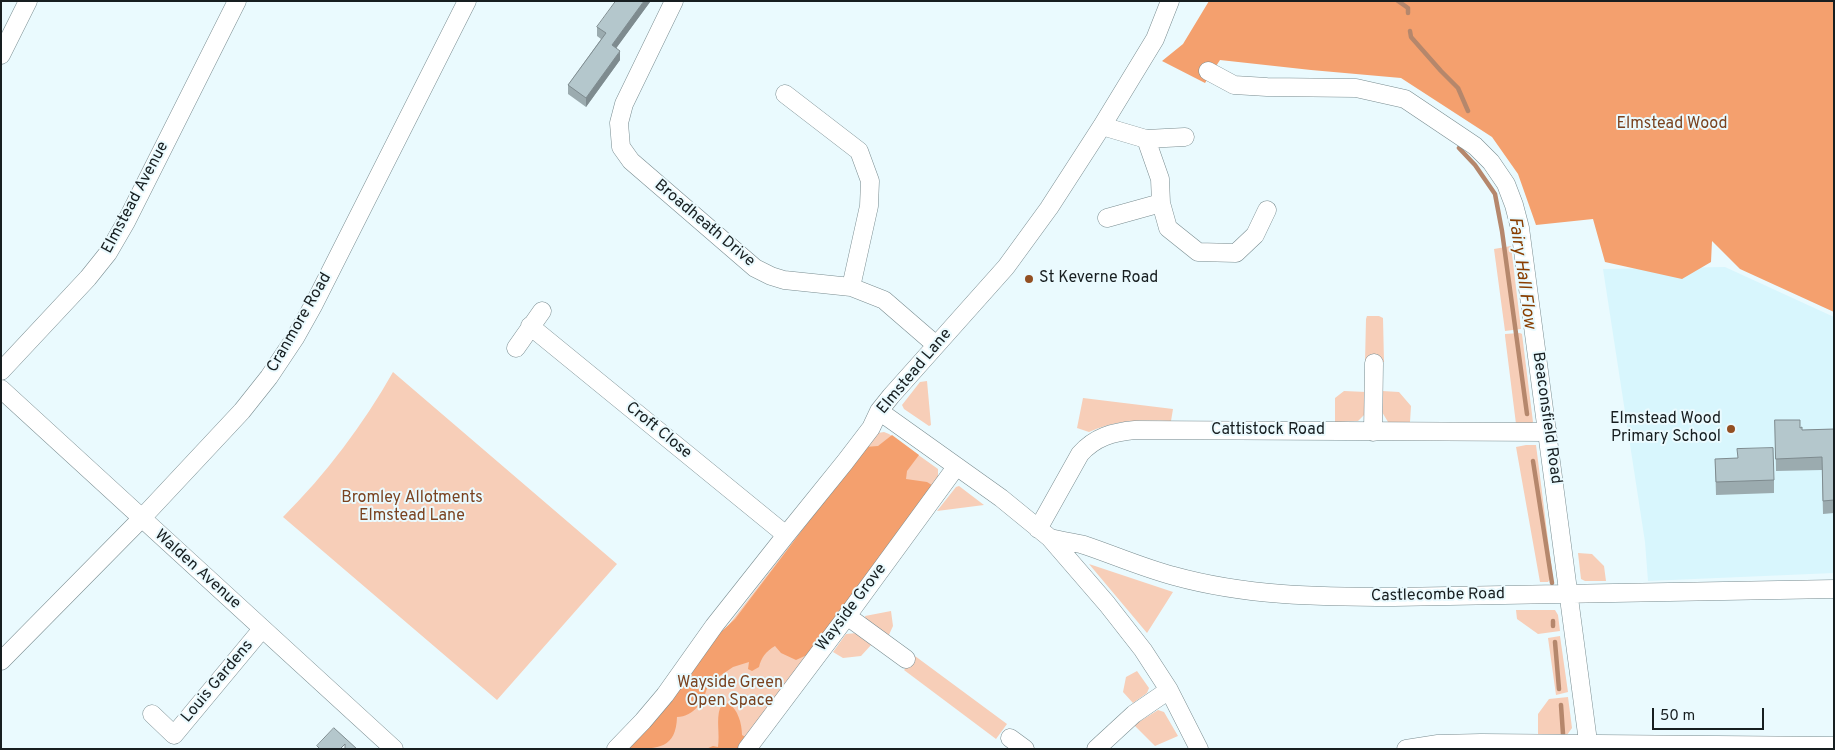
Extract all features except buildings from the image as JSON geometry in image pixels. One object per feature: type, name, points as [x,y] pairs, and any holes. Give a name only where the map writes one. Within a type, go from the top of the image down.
[{"type":"street","points":[[1,55],[28,1]]},
{"type":"street","name":"Elmstead Avenue","points":[[1,371],[88,278],[108,253],[126,222],[237,1]]},
{"type":"street","name":"Cranmore Road","points":[[1,661],[141,519],[242,411],[269,377],[295,338],[467,1]]},
{"type":"street","name":"Broadheath Drive","points":[[674,1],[624,104],[619,123],[621,147],[631,161],[755,268],[770,276],[784,280],[851,287],[884,300],[936,345]]},
{"type":"street","name":"Elmstead Lane","points":[[616,749],[644,721],[665,695],[694,652],[845,462],[870,428],[879,411],[1006,267],[1049,208],[1102,126],[1155,39],[1170,1]]},
{"type":"street","name":"Beaconsfield Road","points":[[1208,71],[1234,85],[1267,88],[1356,88],[1405,99],[1475,146],[1492,162],[1506,184],[1514,204],[1520,228],[1589,747]]},
{"type":"street","points":[[785,94],[859,151],[870,181],[869,206],[851,287]]},
{"type":"street","points":[[1102,126],[1146,139],[1185,136]]},
{"type":"street","points":[[1146,139],[1160,179],[1161,203],[1168,228],[1198,252],[1236,253],[1255,235],[1267,210]]},
{"type":"street","points":[[1107,218],[1161,203]]},
{"type":"street","points":[[516,348],[542,310]]},
{"type":"street","name":"Croft Close","points":[[530,326],[786,534]]},
{"type":"street","points":[[1373,432],[1374,363]]},
{"type":"street","name":"Walden Avenue","points":[[1,389],[394,749]]},
{"type":"street","points":[[879,411],[1001,498],[1044,534],[1107,604],[1143,650],[1169,690],[1199,749]]},
{"type":"street","name":"Cattistock Road","points":[[1044,534],[1080,454],[1085,448],[1100,438],[1114,433],[1135,430],[1548,432]]},
{"type":"street","name":"Wayside Grove","points":[[747,749],[956,467]]},
{"type":"street","name":"Castlecombe Road","points":[[1044,534],[1175,576],[1213,585],[1275,595],[1324,597],[1569,595],[1834,589]]},
{"type":"street","points":[[847,616],[906,659]]},
{"type":"street","name":"Louis Gardens","points":[[152,714],[174,735],[262,629]]},
{"type":"street","points":[[1096,749],[1134,714],[1169,690]]},
{"type":"street","points":[[1010,738],[1025,749]]},
{"type":"street","points":[[1406,749],[1452,743],[1589,747],[1834,746]]},
{"type":"shaded area","name":"Elmstead Wood Primary School","points":[[1725,267],[1834,317],[1834,573],[1648,581],[1645,542],[1603,269]]},
{"type":"green space","name":"Elmstead Wood","points":[[1209,1],[1834,1],[1834,312],[1740,269],[1712,241],[1711,262],[1682,279],[1605,262],[1593,219],[1536,225],[1518,174],[1492,137],[1401,78],[1220,60],[1205,83],[1162,61],[1183,44]]},
{"type":"green space","points":[[1511,246],[1521,329],[1505,331],[1494,249]]},
{"type":"green space","points":[[1367,316],[1383,318],[1384,362],[1365,362]]},
{"type":"green space","points":[[1505,334],[1522,334],[1533,422],[1530,425],[1516,424],[1505,336]]},
{"type":"green space","name":"Bromley Allotments Elmstead Lane","points":[[393,372],[617,564],[497,700],[283,517],[314,484],[343,448]]},
{"type":"green space","points":[[927,381],[931,425],[929,426],[904,409],[902,405],[920,382]]},
{"type":"green space","points":[[1344,391],[1366,392],[1365,414],[1358,421],[1335,422],[1335,398]]},
{"type":"green space","points":[[1382,391],[1399,392],[1411,406],[1410,422],[1388,422],[1382,412]]},
{"type":"green space","points":[[1083,398],[1173,409],[1171,421],[1120,423],[1089,432],[1077,428]]},
{"type":"green space","name":"Wayside Green Open Space","points":[[884,432],[938,469],[938,478],[739,749],[633,749],[872,439],[878,433]]},
{"type":"green space","name":"Wayside Green Open Space","points":[[892,435],[919,455],[907,471],[906,479],[927,482],[935,487],[809,654],[796,660],[781,653],[775,646],[764,655],[759,667],[752,671],[748,669],[749,662],[733,667],[708,684],[704,696],[693,711],[677,717],[676,728],[668,742],[655,748],[626,749],[709,643],[735,619],[865,447],[878,446]]},
{"type":"green space","points":[[1536,445],[1552,571],[1552,576],[1548,582],[1540,582],[1516,447]]},
{"type":"green space","points":[[959,486],[984,505],[937,511],[956,487]]},
{"type":"green space","points":[[1578,553],[1592,554],[1604,566],[1606,581],[1585,581],[1581,579]]},
{"type":"green space","points":[[1089,564],[1173,592],[1147,633]]},
{"type":"green space","points":[[1516,610],[1555,610],[1558,615],[1560,631],[1538,634],[1517,619]]},
{"type":"green space","points":[[891,611],[893,626],[888,637],[866,621],[865,616]]},
{"type":"green space","points":[[857,633],[872,644],[861,656],[843,658],[833,652],[846,634]]},
{"type":"green space","points":[[1560,636],[1568,692],[1556,695],[1548,638]]},
{"type":"green space","points":[[915,656],[1007,724],[996,739],[904,670]]},
{"type":"green space","points":[[1137,671],[1149,688],[1147,693],[1133,703],[1123,692],[1126,677]]},
{"type":"green space","points":[[1568,697],[1572,728],[1567,735],[1538,735],[1538,714],[1549,699]]},
{"type":"green space","points":[[728,703],[737,713],[742,735],[747,738],[739,749],[706,749],[713,746],[718,747],[720,708]]},
{"type":"green space","points":[[1158,710],[1164,712],[1178,736],[1155,746],[1134,725]]},
{"type":"waterway","name":"Fairy Hall Flow","points":[[1398,1],[1408,8],[1408,13]]},
{"type":"waterway","name":"Fairy Hall Flow","points":[[1410,31],[1411,37],[1458,88],[1468,111]]},
{"type":"waterway","name":"Fairy Hall Flow","points":[[1459,148],[1475,165],[1495,194],[1502,231],[1527,414]]},
{"type":"waterway","name":"Fairy Hall Flow","points":[[1533,461],[1552,583]]},
{"type":"waterway","name":"Fairy Hall Flow","points":[[1553,621],[1553,626]]},
{"type":"waterway","name":"Fairy Hall Flow","points":[[1555,642],[1559,689]]},
{"type":"waterway","name":"Fairy Hall Flow","points":[[1561,705],[1563,734]]},
{"type":"place","name":"St Keverne Road","points":[[1029,279]]},
{"type":"place","name":"Elmstead Wood Primary School","points":[[1731,429]]}]
